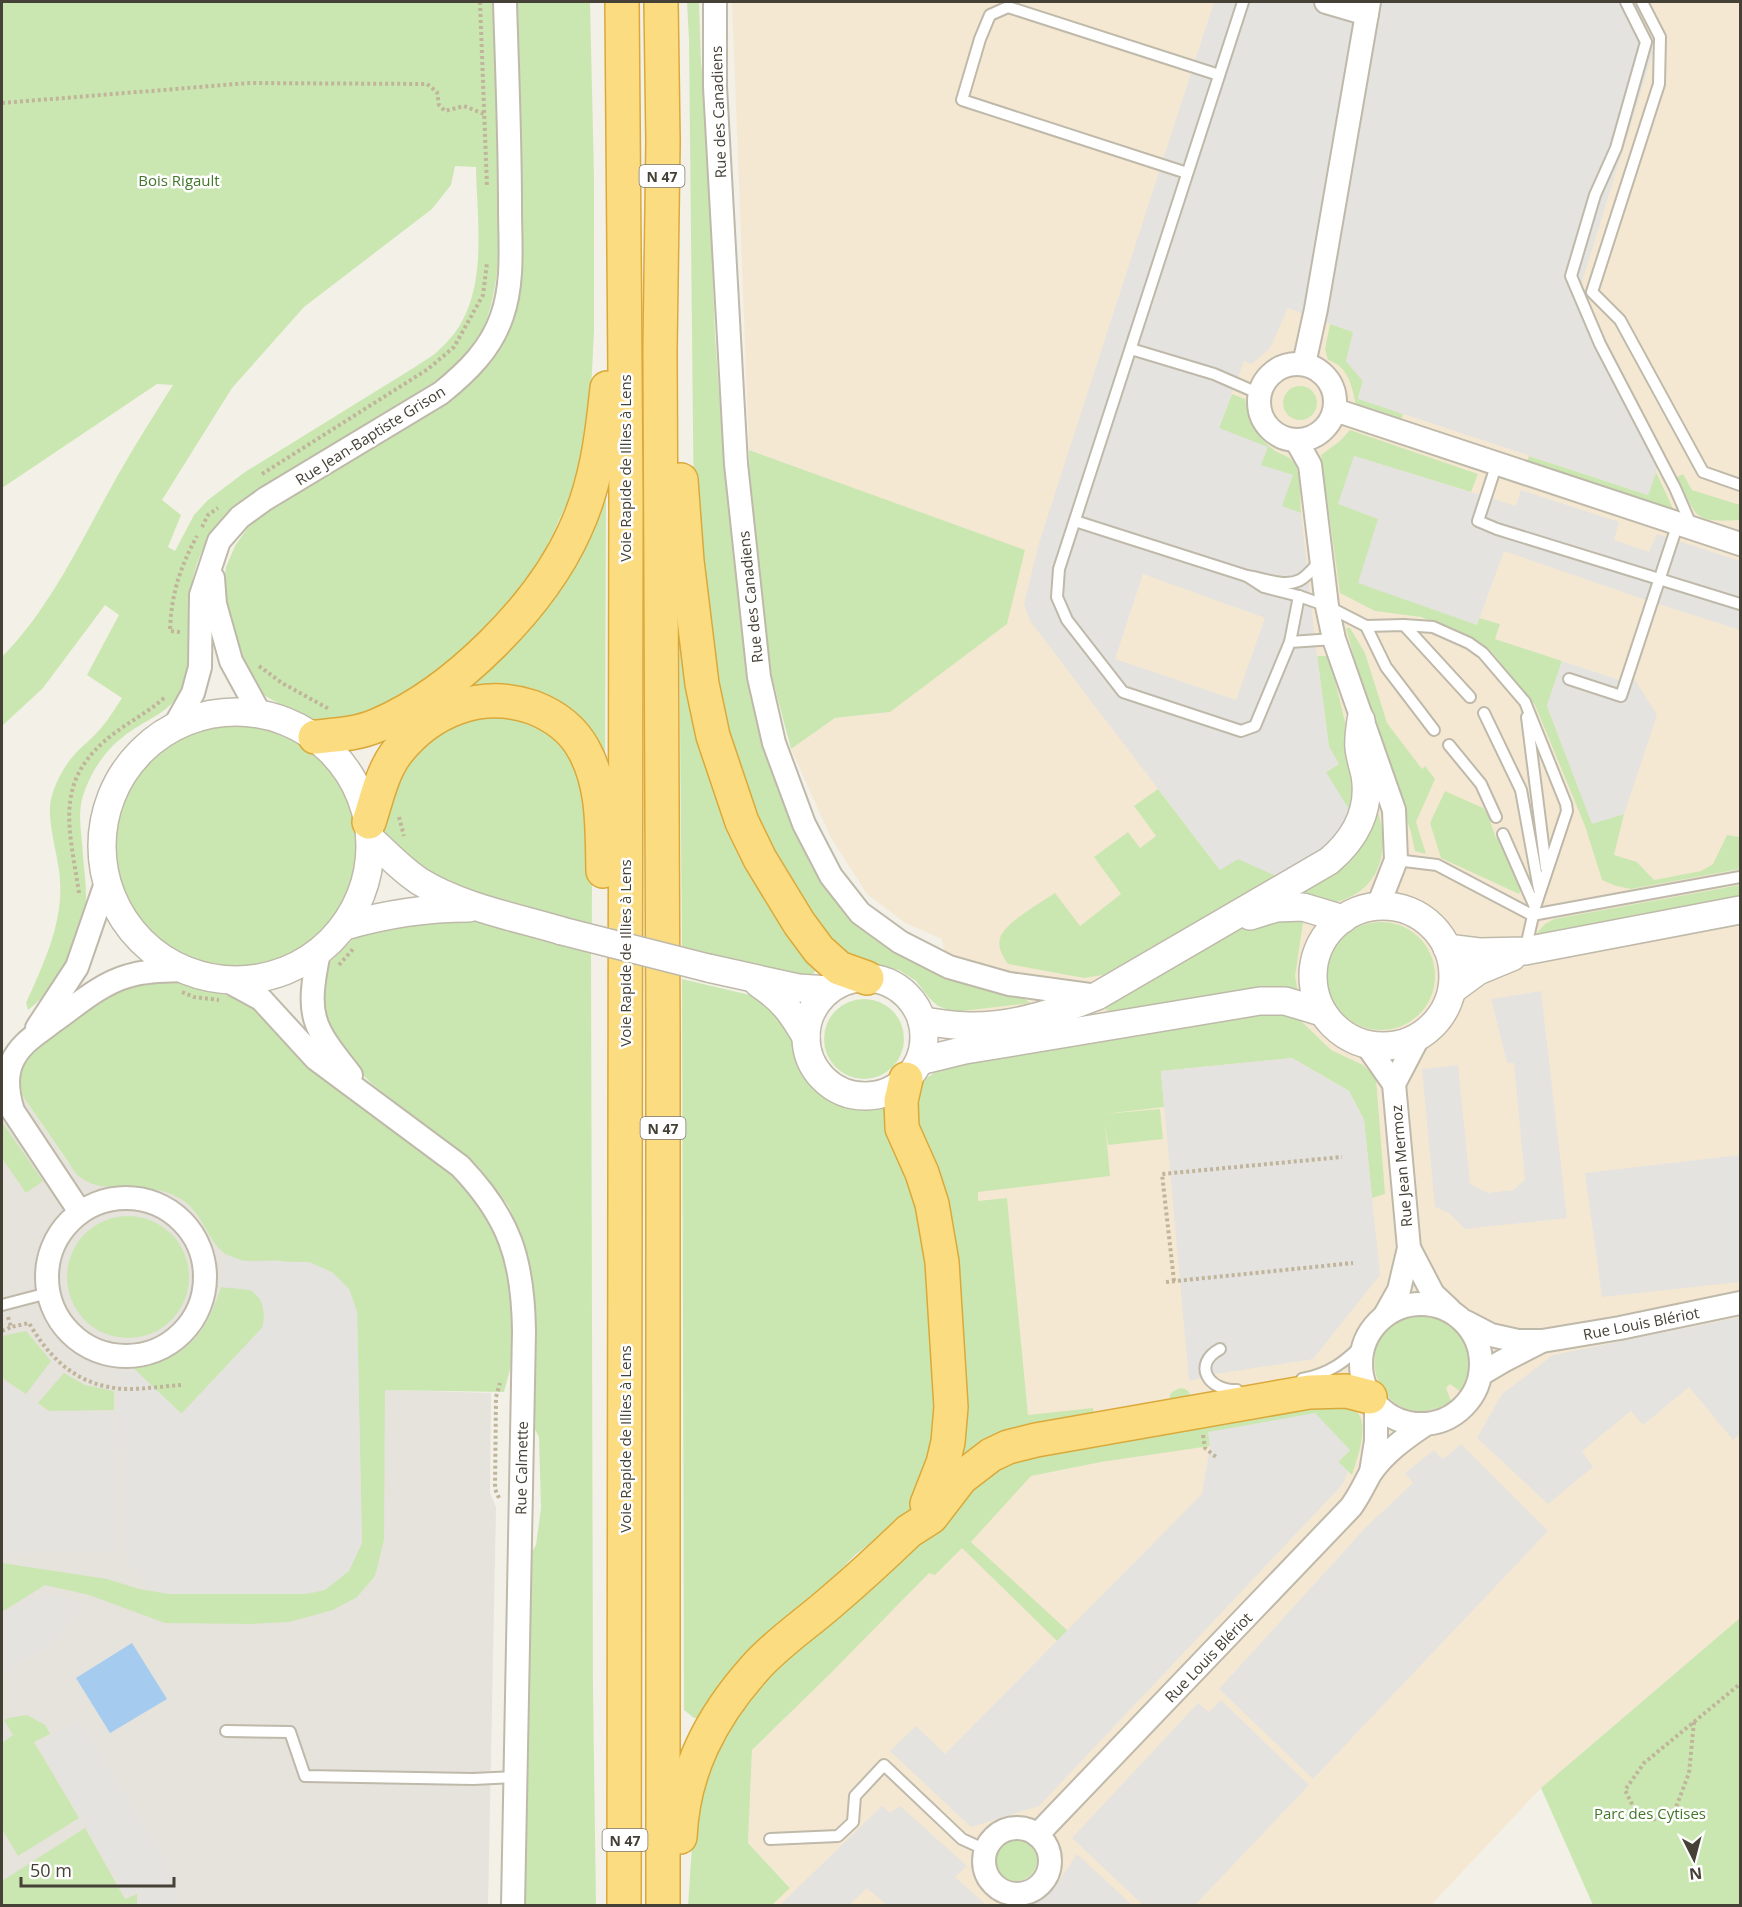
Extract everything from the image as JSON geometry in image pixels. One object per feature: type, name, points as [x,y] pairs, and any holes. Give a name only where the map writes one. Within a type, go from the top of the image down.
[{"type":"highway","name":"Voie Rapide de Illies à Lens","points":[[622,2],[626,498],[624,1905]]},
{"type":"highway","name":"N 47","points":[[661,2],[665,1905]]},
{"type":"highway","points":[[315,737],[347,734],[377,726],[411,708],[450,681],[509,627],[534,598],[557,564],[575,530],[589,494],[599,457],[607,389],[608,355],[624,324]]},
{"type":"highway","points":[[660,350],[678,401],[681,489],[687,561],[702,684],[713,736],[725,776],[742,822],[760,859],[799,923],[819,950],[839,968],[867,978]]},
{"type":"highway","points":[[370,830],[385,771],[397,752],[412,735],[442,714],[470,702],[491,700],[515,702],[557,719],[583,748],[597,785],[602,829],[608,992],[625,1034]]},
{"type":"highway","points":[[909,1531],[931,1495],[944,1463],[951,1407],[941,1253],[928,1193],[918,1163],[902,1128],[901,1101],[913,1070]]},
{"type":"highway","points":[[665,1905],[679,1864],[681,1826],[689,1778],[709,1731],[731,1699],[755,1668],[909,1531],[931,1517],[967,1473],[991,1455],[1008,1447],[1209,1394],[1326,1390],[1347,1391],[1373,1400]]},
{"type":"street","name":"Rue Jean-Baptiste Grison","points":[[174,727],[193,693],[200,668],[201,595],[219,541],[240,518],[265,499],[441,393],[464,374],[494,335],[503,314],[510,252],[510,161],[505,2]]},
{"type":"street","name":"Rue des Canadiens","points":[[715,2],[715,87],[735,464],[759,677],[774,743],[804,824],[831,876],[860,913],[900,942],[949,967],[1009,984],[1097,996]]},
{"type":"street","points":[[1304,364],[1316,309],[1368,8],[1326,2]]},
{"type":"street","points":[[1304,364],[1316,368],[1325,375],[1336,398],[1335,410],[1329,422],[1320,432],[1309,438],[1296,440],[1283,437],[1272,430],[1264,419],[1260,407],[1260,394],[1271,374],[1281,367],[1304,364]]},
{"type":"street","points":[[1335,410],[1685,525],[1735,538]]},
{"type":"street","points":[[1296,440],[1310,465],[1327,606],[1334,639],[1394,810],[1396,860],[1378,906]]},
{"type":"street","points":[[211,563],[215,604],[231,661],[260,714]]},
{"type":"street","points":[[80,1212],[13,1111],[8,1097],[8,1080],[11,1064],[19,1049],[33,1035],[81,1000],[126,976],[145,971],[181,981],[204,977],[225,990],[251,980],[275,975],[319,952],[345,926],[357,905],[369,866],[370,830],[364,803],[352,778],[333,752],[315,737],[290,723],[260,714],[234,712],[201,716],[157,737],[129,765],[117,783],[109,802],[101,841],[106,883],[119,912],[140,940],[181,981]]},
{"type":"street","points":[[922,1021],[969,1027],[1008,1023],[1056,1012],[1097,996],[1329,861],[1344,848],[1354,835],[1366,803],[1365,777],[1358,746],[1361,720]]},
{"type":"street","points":[[370,830],[394,861],[419,881],[476,908],[754,980],[798,988],[830,990]]},
{"type":"street","points":[[33,1035],[77,967],[106,883]]},
{"type":"street","points":[[1378,906],[1400,908],[1419,916],[1436,930],[1447,948],[1453,969],[1452,990],[1445,1008],[1434,1024],[1419,1036],[1403,1043],[1384,1046],[1366,1044],[1349,1037],[1334,1026],[1322,1012],[1315,992],[1313,972],[1317,951],[1328,933],[1342,919],[1360,910],[1378,906]]},
{"type":"street","points":[[1225,922],[1275,908],[1303,907],[1342,919]]},
{"type":"street","points":[[345,926],[378,916],[407,911],[476,908]]},
{"type":"street","points":[[1447,948],[1479,952],[1524,951],[1740,910]]},
{"type":"street","points":[[1452,990],[1478,971],[1524,951]]},
{"type":"street","name":"Rue Calmette","points":[[319,952],[312,984],[312,1011],[321,1036],[367,1095]]},
{"type":"street","points":[[867,978],[886,981],[902,991],[914,1004],[922,1021],[924,1041],[913,1070],[898,1086],[882,1094],[864,1096],[846,1093],[830,1084],[817,1071],[808,1055],[806,1037],[809,1019],[817,1003],[830,990],[848,981],[867,978]]},
{"type":"street","points":[[754,980],[777,996],[790,1010],[806,1037]]},
{"type":"street","name":"Rue Calmette","points":[[225,990],[261,999],[316,1059],[460,1166],[480,1186],[493,1204],[518,1262],[524,1331],[513,1905]]},
{"type":"street","points":[[913,1070],[965,1050],[1260,1001],[1285,1001],[1322,1012]]},
{"type":"street","name":"Rue Jean Mermoz","points":[[1394,1084],[1419,1036]]},
{"type":"street","name":"Rue Jean Mermoz","points":[[1366,1044],[1394,1084],[1409,1248],[1399,1290],[1385,1315]]},
{"type":"street","points":[[121,1197],[147,1199],[172,1211],[192,1232],[201,1247],[205,1262],[206,1284],[198,1312],[186,1330],[165,1347],[147,1354],[126,1357],[99,1352],[75,1338],[57,1317],[48,1293],[47,1265],[56,1239],[73,1217],[80,1212],[94,1204],[121,1197]]},
{"type":"street","name":"Rue Jean Mermoz","points":[[1409,1248],[1433,1294],[1458,1317]]},
{"type":"street","points":[[1416,1303],[1434,1304],[1458,1317],[1476,1337],[1481,1355],[1481,1374],[1474,1393],[1462,1408],[1445,1419],[1426,1424],[1406,1422],[1388,1414],[1373,1400],[1363,1382],[1360,1362],[1365,1341],[1373,1327],[1385,1315],[1400,1307],[1416,1303]]},
{"type":"street","name":"Rue Louis Blériot","points":[[1458,1317],[1491,1335],[1518,1341],[1542,1341],[1740,1304]]},
{"type":"street","name":"Rue Louis Blériot","points":[[1481,1374],[1542,1341]]},
{"type":"street","name":"Rue Louis Blériot","points":[[1370,1474],[1376,1441],[1373,1400]]},
{"type":"street","name":"Rue Louis Blériot","points":[[1037,1835],[1352,1507],[1370,1474],[1395,1446],[1426,1424]]},
{"type":"street","points":[[1018,1828],[1029,1830],[1044,1843],[1050,1860],[1047,1874],[1042,1882],[1026,1892],[1012,1893],[1003,1890],[993,1884],[987,1876],[984,1867],[986,1850],[990,1841],[1006,1830],[1018,1828]]},
{"type":"lane","points":[[1243,2],[1074,521],[1059,569],[1057,597],[1067,620],[1123,692],[1241,731],[1255,726],[1290,642],[1299,596]]},
{"type":"lane","points":[[1569,679],[1621,696],[1660,580],[1685,525],[1675,488],[1600,344],[1571,276],[1595,195],[1616,148],[1646,42],[1626,2]]},
{"type":"lane","points":[[1642,2],[1660,37],[1659,84],[1592,292],[1620,320],[1703,472],[1740,485]]},
{"type":"lane","points":[[1187,173],[962,100],[980,39],[990,15],[1008,7],[1219,75]]},
{"type":"lane","points":[[1131,348],[1214,374],[1260,394]]},
{"type":"lane","points":[[1497,463],[1478,521],[1497,529],[1740,604]]},
{"type":"lane","points":[[1074,521],[1247,576],[1287,585],[1301,580],[1322,560]]},
{"type":"lane","points":[[1247,576],[1264,587],[1327,606],[1366,626],[1433,627],[1469,643],[1483,652],[1525,702],[1567,811],[1540,891],[1524,951]]},
{"type":"lane","points":[[1404,625],[1470,698]]},
{"type":"lane","points":[[1366,626],[1386,668],[1434,730]]},
{"type":"lane","points":[[1290,642],[1334,639]]},
{"type":"lane","points":[[1525,702],[1546,872]]},
{"type":"lane","points":[[1484,713],[1521,790],[1540,891]]},
{"type":"lane","points":[[1449,745],[1481,784],[1496,817]]},
{"type":"lane","points":[[1503,834],[1534,911]]},
{"type":"lane","points":[[1396,860],[1437,865],[1534,911],[1740,877]]},
{"type":"lane","points":[[3,1304],[48,1293]]},
{"type":"lane","points":[[1287,1382],[1333,1369],[1349,1359],[1365,1341]]},
{"type":"lane","points":[[1209,1394],[1207,1360],[1211,1354],[1220,1349]]},
{"type":"lane","points":[[1209,1394],[1213,1385],[1224,1390],[1252,1388]]},
{"type":"lane","points":[[226,1731],[290,1732],[305,1776],[473,1779],[515,1777]]},
{"type":"lane","points":[[770,1839],[838,1836],[853,1822],[855,1796],[884,1765],[962,1839],[986,1850]]},
{"type":"path","points":[[480,2],[487,196]]},
{"type":"path","points":[[2,103],[249,83],[427,84],[437,92],[439,105],[445,111],[464,106],[484,114]]},
{"type":"path","points":[[255,479],[428,369],[454,347],[483,295],[489,254]]},
{"type":"path","points":[[200,632],[170,631],[170,607],[182,563],[208,515],[226,501]]},
{"type":"path","points":[[91,930],[81,914],[68,804],[71,789],[78,772],[90,757],[115,733],[144,714],[172,691]]},
{"type":"path","points":[[181,981],[209,999],[225,990]]},
{"type":"path","points":[[1174,1281],[1162,1174],[1342,1157]]},
{"type":"path","points":[[1166,1282],[1353,1263]]},
{"type":"path","points":[[3,1304],[11,1327]]},
{"type":"path","points":[[2,1330],[29,1323],[45,1349],[58,1362],[80,1376],[109,1387],[183,1385]]},
{"type":"path","points":[[501,1381],[496,1397],[495,1489],[503,1505]]},
{"type":"path","points":[[1694,1722],[1689,1773],[1673,1815],[1650,1820],[1635,1810],[1625,1790],[1644,1763],[1740,1684]]},
{"type":"shaded area","points":[[732,2],[1740,2],[1740,1618],[1541,1788],[1431,1905],[772,1905],[790,1887],[748,1843],[752,1750],[831,1673],[961,1539],[978,1202],[977,1151],[942,939],[905,923],[867,894],[831,838],[791,749],[835,718],[890,712],[1025,551],[749,450]]},
{"type":"shaded area","points":[[1214,2],[1634,2],[1649,33],[1653,53],[1581,285],[1583,295],[1663,451],[1648,495],[1358,399],[1363,381],[1346,361],[1353,332],[1288,308],[1270,348],[1252,364],[1244,361],[1219,428],[1268,447],[1261,465],[1293,475],[1282,506],[1301,513],[1329,747],[1339,764],[1326,772],[1350,811],[1335,840],[1276,876],[1238,859],[1220,870],[1030,621],[1024,604],[1039,543]],"holes":[[[1143,574],[1265,618],[1236,700],[1115,659]]]},
{"type":"shaded area","points":[[1354,456],[1516,506],[1521,490],[1619,522],[1614,540],[1649,552],[1657,534],[1740,561],[1740,630],[1504,551],[1477,625],[1358,583],[1378,519],[1338,504]]},
{"type":"shaded area","points":[[1562,661],[1619,680],[1625,664],[1657,715],[1624,814],[1592,824],[1547,706]]},
{"type":"shaded area","points":[[1541,991],[1567,1218],[1465,1229],[1449,1213],[1435,1207],[1422,1069],[1458,1065],[1470,1184],[1488,1193],[1513,1190],[1525,1180],[1514,1063],[1507,1063],[1491,999]]},
{"type":"shaded area","points":[[1292,1058],[1349,1091],[1364,1120],[1380,1275],[1313,1359],[1216,1374],[1189,1381],[1161,1071]]},
{"type":"shaded area","points":[[22,1095],[68,1163],[195,1184],[363,1268],[359,1389],[491,1393],[490,1493],[496,1507],[488,1905],[2,1905],[2,1099]]},
{"type":"shaded area","points":[[1740,1155],[1740,1282],[1602,1297],[1585,1173]]},
{"type":"shaded area","points":[[225,1254],[243,1261],[309,1262],[332,1272],[349,1289],[357,1312],[362,1543],[349,1571],[325,1590],[306,1594],[169,1594],[148,1585],[131,1569],[124,1552],[117,1372],[133,1368],[182,1414],[262,1328],[265,1320],[263,1307],[260,1299],[251,1290],[221,1287]]},
{"type":"shaded area","points":[[1740,1317],[1740,1434],[1733,1440],[1689,1387],[1643,1425],[1631,1411],[1582,1451],[1593,1467],[1548,1504],[1477,1438],[1502,1394],[1553,1355]]},
{"type":"shaded area","points":[[2,1379],[49,1413],[114,1412],[116,1551],[2,1554]]},
{"type":"shaded area","points":[[1315,1413],[1350,1450],[1338,1462],[1348,1471],[1343,1484],[1039,1806],[971,1827],[890,1751],[916,1726],[945,1754],[1202,1494],[1210,1447],[1208,1432]]},
{"type":"shaded area","points":[[1461,1444],[1548,1531],[1313,1779],[1219,1689],[1366,1527],[1413,1483],[1405,1473],[1434,1450],[1443,1459]]},
{"type":"shaded area","points":[[43,1595],[61,1596],[83,1605],[55,1642],[2,1675],[2,1616],[29,1599]]},
{"type":"shaded area","points":[[1221,1700],[1309,1785],[1195,1905],[1143,1905],[1072,1838],[1198,1703],[1209,1712]]},
{"type":"shaded area","points":[[80,1721],[178,1880],[177,1905],[140,1905],[140,1888],[127,1895],[38,1743]]},
{"type":"shaded area","points":[[882,1806],[890,1813],[900,1806],[967,1866],[955,1877],[986,1905],[887,1905],[867,1888],[849,1905],[780,1905]]},
{"type":"shaded area","points":[[1077,1854],[1132,1905],[1033,1905],[1053,1890]]},
{"type":"green space","name":"Bois Rigault","points":[[2,2],[493,2],[498,157],[498,252],[495,288],[482,331],[469,351],[447,374],[246,497],[215,529],[201,553],[190,593],[189,657],[184,684],[171,704],[115,744],[101,759],[91,777],[80,810],[86,896],[82,928],[60,974],[50,988],[28,1010],[26,1003],[50,944],[60,897],[59,871],[50,818],[51,799],[57,781],[67,764],[104,725],[122,698],[87,675],[119,615],[105,605],[43,688],[2,726],[2,657],[20,637],[52,593],[124,464],[173,385],[157,384],[2,488]],"holes":[[[455,166],[476,167],[478,263],[468,309],[457,330],[438,351],[428,358],[245,472],[208,500],[194,515],[175,551],[168,547],[181,515],[162,500],[232,388],[304,307],[432,209],[451,185]]]},
{"type":"green space","points":[[516,2],[590,2],[594,177],[594,331],[590,412],[574,488],[541,559],[500,615],[440,672],[388,713],[328,726],[307,720],[262,694],[247,676],[235,655],[223,589],[226,567],[235,546],[249,526],[268,510],[441,408],[492,361],[512,318],[522,267]]},
{"type":"green space","points":[[687,2],[699,2],[701,63],[707,112],[715,336],[724,465],[751,676],[766,748],[793,828],[812,868],[825,887],[860,923],[1015,991],[1030,1003],[954,1012],[938,1006],[916,981],[899,970],[869,965],[837,952],[766,856],[719,733],[694,527]]},
{"type":"green space","points":[[1330,324],[1354,332],[1346,361],[1363,381],[1358,398],[1403,414],[1401,420],[1356,405],[1351,384],[1345,372],[1328,360],[1325,349]]},
{"type":"green space","points":[[1300,386],[1312,391],[1317,403],[1312,415],[1300,420],[1288,415],[1283,403],[1288,391]]},
{"type":"green space","points":[[1232,394],[1245,399],[1251,421],[1263,440],[1274,450],[1290,458],[1296,466],[1299,477],[1301,513],[1282,507],[1261,465],[1219,428]]},
{"type":"green space","points":[[1350,430],[1478,474],[1471,492],[1354,456],[1378,518],[1477,625],[1479,618],[1500,624],[1495,639],[1562,661],[1547,706],[1592,823],[1624,814],[1614,855],[1637,862],[1654,880],[1701,871],[1713,864],[1727,835],[1740,837],[1740,869],[1631,889],[1602,880],[1585,826],[1535,705],[1491,651],[1482,644],[1421,617],[1375,611],[1340,593],[1321,455],[1340,441]]},
{"type":"green space","points":[[749,450],[1025,550],[1007,624],[890,712],[835,718],[791,749],[772,677],[750,509]]},
{"type":"green space","points":[[1529,456],[1648,495],[1656,472],[1674,511],[1527,462]]},
{"type":"green space","points":[[1683,474],[1692,490],[1740,505],[1740,520],[1713,520],[1698,515],[1677,477]]},
{"type":"green space","points":[[606,490],[605,765],[590,741],[457,686]]},
{"type":"green space","points":[[679,612],[694,698],[819,966],[811,977],[783,973],[682,947]]},
{"type":"green space","points":[[1346,628],[1350,628],[1365,653],[1387,723],[1422,769],[1425,766],[1435,779],[1416,822],[1426,854],[1415,851],[1411,832],[1372,722]]},
{"type":"green space","points":[[1317,656],[1329,656],[1356,767],[1352,820],[1323,856],[1103,975],[1084,978],[1008,964],[999,945],[1003,932],[1016,919],[1055,893],[1080,926],[1121,894],[1094,857],[1128,832],[1140,848],[1156,836],[1134,806],[1158,789],[1220,870],[1326,772],[1339,764],[1329,747]]},
{"type":"green space","points":[[494,715],[515,718],[547,730],[564,747],[576,769],[589,820],[592,925],[506,902],[422,874],[386,836],[383,822],[405,767],[419,748],[448,728],[471,717]]},
{"type":"green space","points":[[239,726],[266,729],[285,735],[308,749],[323,763],[336,779],[346,797],[357,837],[358,857],[347,896],[325,928],[310,942],[275,961],[256,966],[211,967],[196,964],[184,958],[151,934],[131,908],[118,878],[114,847],[118,817],[129,788],[147,763],[172,743],[203,730]]},
{"type":"green space","points":[[1445,791],[1483,808],[1488,815],[1496,838],[1500,836],[1521,889],[1519,894],[1441,858],[1430,823]]},
{"type":"green space","points":[[1377,809],[1383,846],[1381,858],[1371,880],[1363,889],[1352,896],[1328,903],[1320,903],[1294,892]]},
{"type":"green space","points":[[1740,885],[1740,896],[1535,935],[1545,924],[1554,919]]},
{"type":"green space","points":[[1299,918],[1303,923],[1295,976],[1298,992],[1118,1015],[1106,1010],[1105,1005],[1251,924]]},
{"type":"green space","points":[[471,919],[591,951],[593,1690],[596,1905],[524,1905],[529,1557],[536,1545],[541,1508],[539,1437],[532,1424],[534,1292],[526,1255],[509,1207],[479,1167],[372,1084],[348,1060],[320,1015],[324,974],[330,962],[352,940],[384,925]]},
{"type":"green space","points":[[1381,922],[1402,926],[1419,938],[1431,955],[1435,976],[1431,997],[1419,1014],[1402,1026],[1381,1030],[1360,1026],[1343,1014],[1331,997],[1327,976],[1331,955],[1343,938],[1360,926]]},
{"type":"green space","points":[[682,979],[754,996],[773,1007],[795,1038],[800,1060],[809,1079],[842,1103],[858,1107],[891,1102],[924,1205],[943,1409],[921,1496],[903,1518],[855,1555],[762,1649],[709,1717],[694,1718],[684,1710]]},
{"type":"green space","points":[[145,980],[166,980],[249,1001],[393,1129],[463,1184],[480,1204],[498,1233],[506,1260],[512,1295],[512,1362],[504,1392],[385,1390],[384,1540],[375,1576],[357,1597],[333,1610],[289,1622],[165,1623],[89,1595],[45,1585],[2,1612],[2,1563],[107,1579],[139,1589],[169,1594],[362,1544],[357,1312],[349,1289],[288,1262],[244,1261],[230,1257],[218,1247],[194,1211],[172,1194],[152,1189],[94,1185],[85,1180],[77,1175],[22,1095],[20,1078],[22,1068],[32,1053],[74,1014],[100,995]]},
{"type":"green space","points":[[864,999],[879,1002],[892,1011],[901,1024],[904,1039],[901,1054],[892,1067],[879,1076],[864,1079],[849,1076],[836,1067],[827,1054],[824,1039],[827,1024],[836,1011],[849,1002]]},
{"type":"green space","points":[[1259,1013],[1285,1014],[1301,1021],[1331,1050],[1363,1065],[1376,1078],[1385,1194],[1372,1198],[1364,1120],[1349,1091],[1292,1058],[1161,1071],[1164,1107],[1104,1114],[1160,1109],[1163,1139],[1108,1145],[1105,1123],[1110,1176],[978,1192],[978,1201],[1007,1198],[1028,1415],[1093,1408],[1094,1416],[1169,1405],[1170,1394],[1182,1388],[1186,1389],[1193,1404],[956,1475],[909,1095],[935,1072],[946,1067]]},
{"type":"green space","points":[[2,1122],[43,1181],[26,1193],[2,1158]]},
{"type":"green space","points":[[128,1216],[151,1220],[171,1234],[185,1254],[189,1277],[185,1300],[171,1320],[151,1334],[128,1338],[105,1334],[85,1320],[71,1300],[67,1277],[71,1254],[85,1234],[105,1220]]},
{"type":"green space","points":[[221,1287],[243,1288],[258,1296],[263,1306],[262,1328],[181,1414],[133,1368],[167,1358],[191,1342],[208,1320]]},
{"type":"green space","points":[[1419,1315],[1439,1318],[1452,1325],[1465,1341],[1469,1361],[1461,1392],[1450,1384],[1446,1388],[1451,1401],[1426,1411],[1405,1408],[1389,1397],[1378,1380],[1374,1360],[1379,1341],[1394,1325]]},
{"type":"green space","points":[[26,1331],[51,1361],[26,1394],[2,1376],[2,1336]]},
{"type":"green space","points":[[64,1373],[85,1385],[114,1391],[114,1410],[49,1411],[38,1403]]},
{"type":"green space","points":[[1320,1404],[1350,1407],[1361,1419],[1362,1438],[1352,1475],[1338,1462],[1350,1450],[1209,1432],[1210,1446],[1101,1462],[1031,1476],[971,1542],[1068,1631],[1057,1641],[962,1548],[935,1575],[929,1573],[752,1750],[748,1843],[790,1888],[772,1905],[688,1906],[692,1845],[699,1796],[713,1752],[746,1700],[779,1661],[993,1462]]},
{"type":"green space","name":"Parc des Cytises","points":[[1740,1618],[1740,1905],[1593,1905],[1541,1788]]},
{"type":"green space","points":[[27,1715],[45,1725],[50,1734],[34,1742],[79,1818],[18,1856],[2,1829],[2,1743],[13,1735],[4,1720]]},
{"type":"green space","points":[[85,1828],[125,1899],[137,1894],[137,1905],[4,1905],[2,1881]]},
{"type":"green space","points":[[1016,1839],[1024,1840],[1031,1845],[1036,1852],[1036,1868],[1031,1875],[1024,1880],[1016,1881],[1008,1880],[1001,1875],[996,1868],[995,1860],[996,1852],[1001,1845],[1008,1840]]},
{"type":"water","points":[[132,1643],[167,1699],[110,1733],[76,1678]]}]
